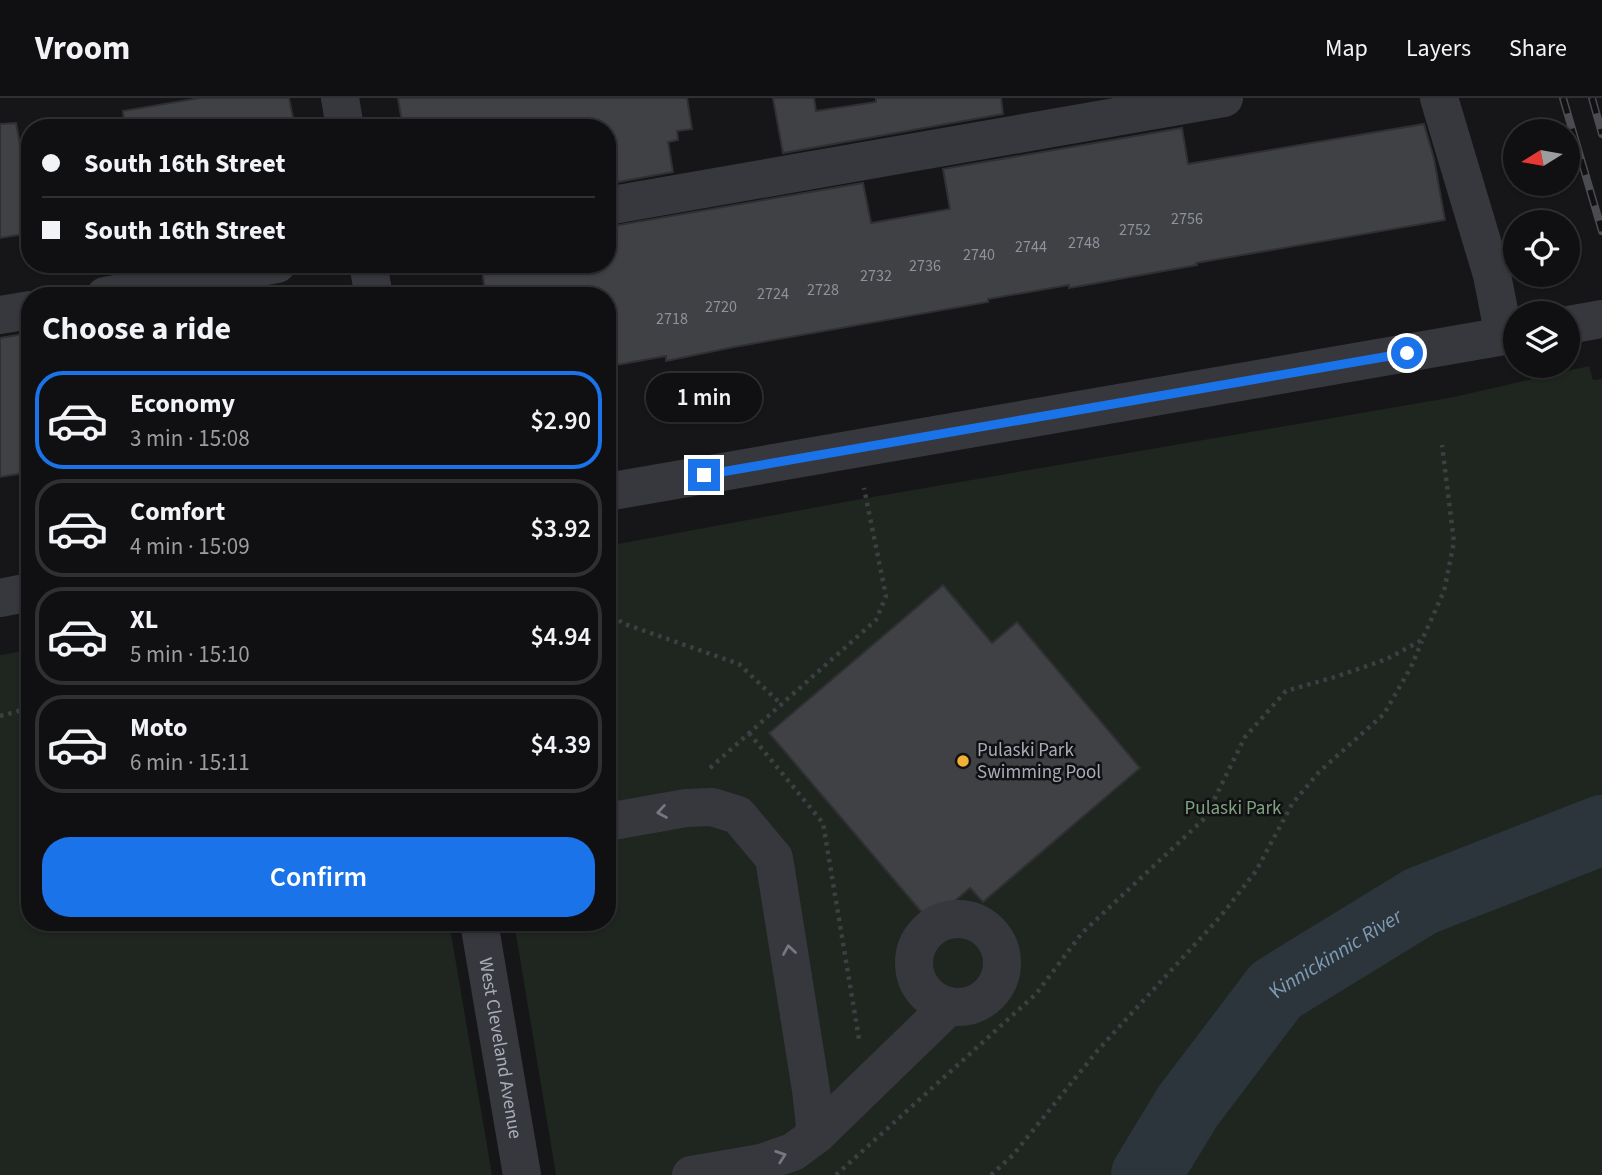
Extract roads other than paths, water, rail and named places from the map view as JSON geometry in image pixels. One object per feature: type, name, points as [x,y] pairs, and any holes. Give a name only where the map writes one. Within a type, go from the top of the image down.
[{"type":"street","points":[[340,98],[344,119]]},
{"type":"street","points":[[616,204],[1224,98]]},
{"type":"street","points":[[1439,98],[1503,312]]},
{"type":"street","points":[[153,287],[229,273]]},
{"type":"street","points":[[0,315],[21,312]]},
{"type":"street","points":[[616,490],[1503,336]]},
{"type":"street","points":[[0,598],[21,594]]},
{"type":"street","points":[[616,820],[686,808],[712,807],[738,815],[774,858],[816,1135]]},
{"type":"street","name":"West Cleveland Avenue","points":[[481,931],[522,1175]]},
{"type":"street","points":[[691,1175],[761,1163],[793,1152],[816,1135],[949,1006]]},
{"type":"waterway","name":"Kinnickinnic River","points":[[1146,1175],[1188,1106],[1276,990],[1421,901],[1602,830]]},
{"type":"railway","points":[[1563,98],[1602,231]]},
{"type":"railway","points":[[1592,98],[1602,134]]},
{"type":"place","name":"Pulaski Park Swimming Pool","points":[[963,761]]},
{"type":"park label","name":"Pulaski Park","points":[[1233,808]]}]
